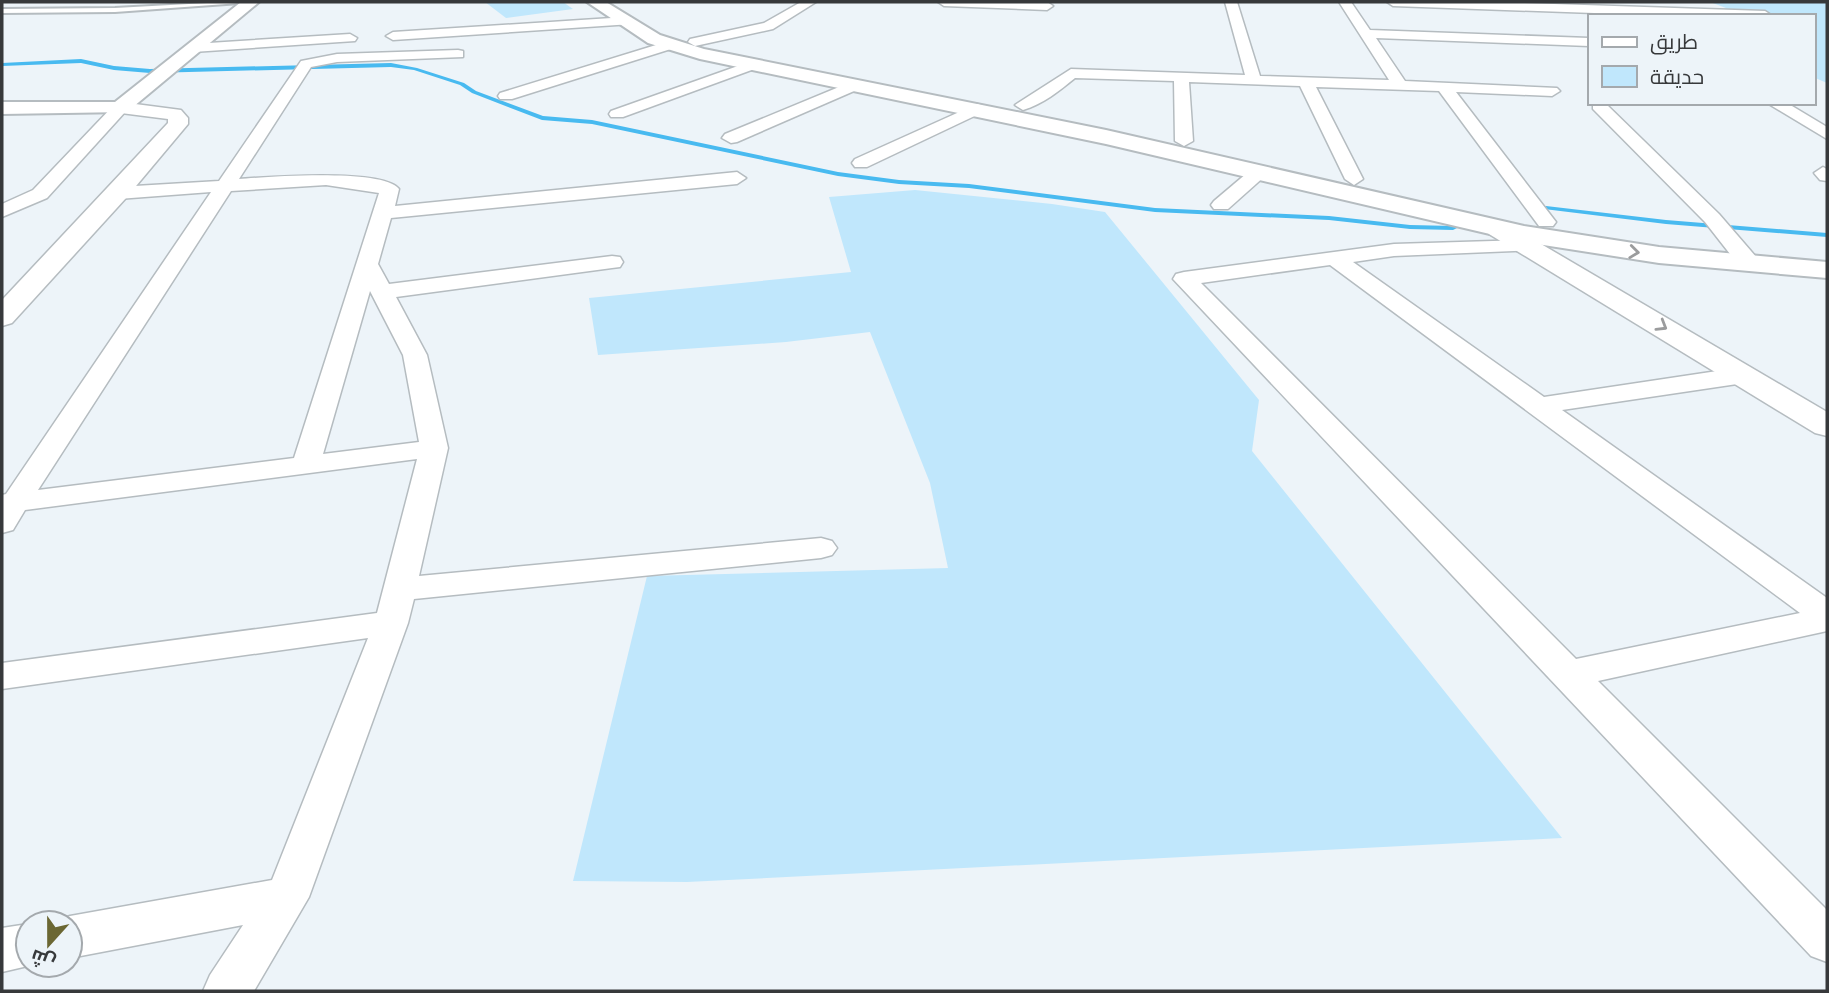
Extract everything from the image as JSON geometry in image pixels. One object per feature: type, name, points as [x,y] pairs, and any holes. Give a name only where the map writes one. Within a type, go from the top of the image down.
[{"type":"main road","points":[[2,108],[120,108],[251,2]]},
{"type":"main road","points":[[595,2],[625,11],[695,41],[1014,110],[1184,141],[1354,179],[1543,236],[1659,255],[1736,248],[1827,254]]},
{"type":"main road","points":[[625,11],[646,34],[669,44],[752,65],[977,109],[1014,110],[1498,229]]},
{"type":"main road","points":[[1736,248],[1827,270]]},
{"type":"street","points":[[695,41],[768,26],[810,2]]},
{"type":"street","points":[[944,2],[1047,6]]},
{"type":"street","points":[[1231,2],[1254,79]]},
{"type":"street","points":[[1345,2],[1400,85]]},
{"type":"street","points":[[1394,2],[1539,7],[1594,5],[1621,13],[1693,14]]},
{"type":"street","points":[[1461,4],[1492,39]]},
{"type":"street","points":[[1539,7],[1569,41]]},
{"type":"street","points":[[193,48],[365,37],[625,11]]},
{"type":"street","points":[[1367,34],[1588,42]]},
{"type":"street","points":[[506,96],[669,44]]},
{"type":"street","points":[[6,510],[303,67],[337,58],[458,54]]},
{"type":"street","points":[[617,114],[752,65]]},
{"type":"street","points":[[1014,110],[1046,93],[1071,73],[1552,91]]},
{"type":"street","points":[[1181,77],[1184,141]]},
{"type":"street","points":[[1306,82],[1354,179]]},
{"type":"street","points":[[731,138],[856,85]]},
{"type":"street","points":[[1444,87],[1543,236],[1744,375],[1821,410]]},
{"type":"street","points":[[1778,105],[1827,134]]},
{"type":"street","points":[[1599,106],[1712,218],[1736,248]]},
{"type":"street","points":[[2,211],[40,194],[120,108],[166,112],[178,118],[175,130],[2,317]]},
{"type":"street","points":[[861,163],[977,109]]},
{"type":"street","points":[[1222,205],[1259,172]]},
{"type":"street","points":[[383,213],[737,178]]},
{"type":"street","points":[[118,193],[326,179],[390,189],[383,213],[375,278],[306,464]]},
{"type":"street","points":[[1498,229],[1543,236],[1821,410]]},
{"type":"street","points":[[1543,236],[1394,250],[1184,279],[1827,941]]},
{"type":"street","points":[[1335,259],[1827,617]]},
{"type":"street","points":[[375,278],[612,262]]},
{"type":"street","points":[[227,991],[287,897],[395,606],[434,448],[415,355],[375,278]]},
{"type":"street","points":[[1537,406],[1744,375]]},
{"type":"street","points":[[6,510],[306,464],[434,448]]},
{"type":"street","points":[[2,676],[395,606],[821,548]]},
{"type":"street","points":[[1569,674],[1827,617]]},
{"type":"street","points":[[84,934],[287,897]]},
{"type":"lane","points":[[2,11],[114,10],[251,2]]},
{"type":"green space","points":[[485,2],[563,2],[573,9],[506,18]]},
{"type":"green space","points":[[1710,2],[1827,2],[1827,83],[1815,78],[1815,14],[1708,14],[1726,8]]},
{"type":"green space","points":[[915,190],[1105,212],[1259,400],[1252,451],[1562,838],[687,882],[573,881],[647,576],[948,568],[930,483],[870,332],[786,342],[598,355],[589,298],[851,272],[829,197]]},
{"type":"waterway","points":[[2,65],[81,61],[114,68],[150,71],[391,65],[415,69],[462,84],[474,92],[542,118],[592,122],[838,174],[899,182],[969,186],[1155,210],[1329,218],[1410,227],[1453,228]]},
{"type":"waterway","points":[[1546,208],[1666,222],[1827,235]]}]
